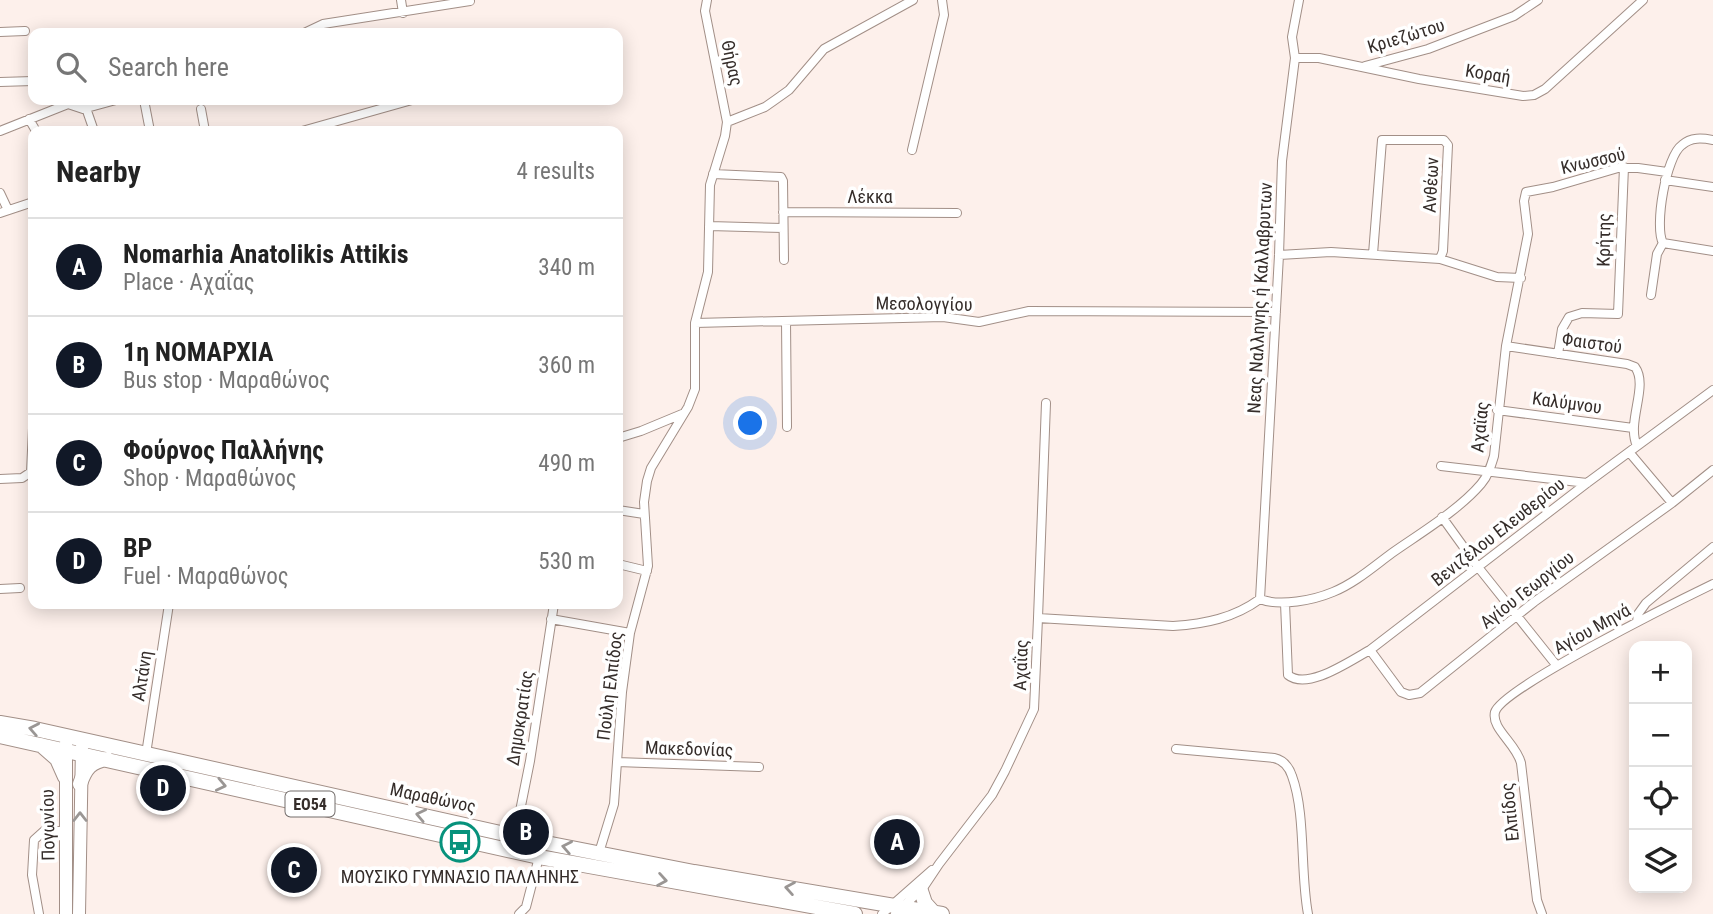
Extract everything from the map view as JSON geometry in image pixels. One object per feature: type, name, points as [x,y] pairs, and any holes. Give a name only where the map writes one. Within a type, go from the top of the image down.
[{"type":"main road","name":"Μαραθώνος","points":[[0,723],[66,743],[146,754],[515,836],[597,861],[849,913]]},
{"type":"main road","name":"Μαραθώνος","points":[[0,736],[33,742],[66,743]]},
{"type":"main road","points":[[33,742],[44,746],[54,755],[65,777]]},
{"type":"main road","name":"Πογωνίου","points":[[66,743],[66,914]]},
{"type":"main road","name":"Μαραθώνος","points":[[82,746],[107,759],[539,857],[597,861],[893,910],[938,913]]},
{"type":"main road","name":"Πογωνίου","points":[[79,914],[82,746]]},
{"type":"main road","points":[[80,784],[89,766],[107,759]]},
{"type":"main road","points":[[921,891],[925,903],[938,913]]},
{"type":"street","points":[[401,0],[403,13]]},
{"type":"street","name":"Θήρας","points":[[699,0],[705,11],[727,122]]},
{"type":"street","name":"Θήρας","points":[[705,11],[707,0]]},
{"type":"street","points":[[727,122],[765,107],[789,90],[824,48],[914,0]]},
{"type":"street","points":[[912,150],[944,15],[942,0]]},
{"type":"street","name":"Νεας Nαλληνης ή Καλλαβρυτων","points":[[1257,601],[1276,312],[1282,161],[1295,58],[1292,37],[1298,0]]},
{"type":"street","name":"Κριεζώτου","points":[[1359,67],[1428,49],[1514,16],[1538,0]]},
{"type":"street","name":"Κοραή","points":[[1295,58],[1319,58],[1419,79],[1523,96],[1534,95],[1545,89],[1643,0]]},
{"type":"street","points":[[315,28],[323,24],[470,1]]},
{"type":"street","points":[[0,32],[25,31]]},
{"type":"street","points":[[0,82],[28,81]]},
{"type":"street","points":[[0,131],[62,105]]},
{"type":"street","points":[[74,105],[80,109],[97,105]]},
{"type":"street","points":[[146,105],[149,126]]},
{"type":"street","points":[[320,126],[394,105]]},
{"type":"street","points":[[86,108],[92,126]]},
{"type":"street","points":[[201,109],[204,126]]},
{"type":"street","points":[[29,119],[33,126]]},
{"type":"street","name":"Πούλη Ελπίδος","points":[[597,861],[614,804],[622,692],[631,633],[647,571],[644,514],[647,481],[695,390],[695,323],[708,272],[709,198],[727,122]]},
{"type":"street","points":[[1651,295],[1657,254],[1664,243],[1660,230],[1666,176],[1677,149],[1682,144],[1698,138],[1713,140]]},
{"type":"street","name":"Ανθέων","points":[[1373,254],[1382,140],[1444,139],[1448,145],[1443,251],[1440,259]]},
{"type":"street","name":"Κνωσσού","points":[[1526,192],[1624,167],[1713,187]]},
{"type":"street","name":"Κρήτης","points":[[1558,355],[1562,329],[1569,317],[1582,313],[1618,314],[1624,167]]},
{"type":"street","points":[[713,174],[779,176],[783,181],[784,260]]},
{"type":"street","name":"Αχαϊας","points":[[1257,601],[1285,603],[1322,596],[1345,586],[1442,517],[1478,488],[1490,471],[1506,346],[1528,234],[1524,196],[1526,192]]},
{"type":"street","points":[[0,193],[4,212],[28,204]]},
{"type":"street","name":"Λέκκα","points":[[783,212],[957,213]]},
{"type":"street","points":[[709,226],[783,228]]},
{"type":"street","points":[[1664,243],[1713,251]]},
{"type":"street","points":[[1279,255],[1301,252],[1440,259],[1497,277],[1521,278]]},
{"type":"street","name":"Μεσολογγίου","points":[[695,323],[943,317],[979,322],[1029,310],[1125,313],[1276,312]]},
{"type":"street","points":[[786,321],[787,426]]},
{"type":"street","name":"Φαιστού","points":[[1506,346],[1635,367],[1639,378],[1633,428],[1637,446]]},
{"type":"street","name":"Βενιζέλου Ελευθερίου","points":[[1285,603],[1288,675],[1294,680],[1315,678],[1370,650],[1713,390]]},
{"type":"street","points":[[1038,618],[1046,403]]},
{"type":"street","name":"Καλύμνου","points":[[1497,410],[1633,428]]},
{"type":"street","points":[[623,437],[682,414]]},
{"type":"street","points":[[1629,452],[1672,503]]},
{"type":"street","points":[[1441,466],[1587,483]]},
{"type":"street","name":"Αγίου Γεωργίου","points":[[1370,650],[1398,689],[1407,695],[1415,695],[1713,470]]},
{"type":"street","points":[[0,479],[22,478],[28,474]]},
{"type":"street","points":[[623,510],[644,514]]},
{"type":"street","points":[[1442,517],[1557,666]]},
{"type":"street","points":[[1637,622],[1638,614],[1646,603],[1713,547]]},
{"type":"street","points":[[623,566],[647,571]]},
{"type":"street","name":"Αγίου Μηνά","points":[[1495,713],[1502,702],[1557,666],[1713,584]]},
{"type":"street","points":[[0,589],[20,588]]},
{"type":"street","name":"Αχαΐας","points":[[893,910],[921,891],[999,784],[1031,718],[1035,700],[1038,618],[1194,625],[1215,621],[1257,601]]},
{"type":"street","name":"Αλτάνη","points":[[146,754],[168,609]]},
{"type":"street","name":"Δημοκρατίας","points":[[515,836],[530,761],[553,609]]},
{"type":"street","points":[[551,619],[631,633]]},
{"type":"street","name":"Ελπίδος","points":[[1495,713],[1497,727],[1512,743],[1521,763],[1537,900],[1542,914]]},
{"type":"street","points":[[1176,749],[1274,758],[1283,762],[1293,777],[1298,798],[1308,914]]},
{"type":"street","name":"Μακεδονίας","points":[[617,762],[759,768]]},
{"type":"street","points":[[39,914],[32,875],[34,840],[44,831],[66,831]]},
{"type":"street","points":[[519,914],[526,907],[539,857]]},
{"type":"street","name":"Αχαΐας","points":[[893,910],[939,864]]},
{"type":"place","name":"BP","points":[[163,788]]},
{"type":"place","name":"1η ΝΟΜΑΡΧΙΑ","points":[[526,832]]},
{"type":"place","name":"ΜΟΥΣΙΚΟ ΓΥΜΝΑΣΙΟ ΠΑΛΛΗΝΗΣ","points":[[460,842]]},
{"type":"place","name":"Nomarhia Anatolikis Attikis","points":[[897,842]]},
{"type":"place","name":"Φούρνος Παλλήνης","points":[[294,870]]}]
